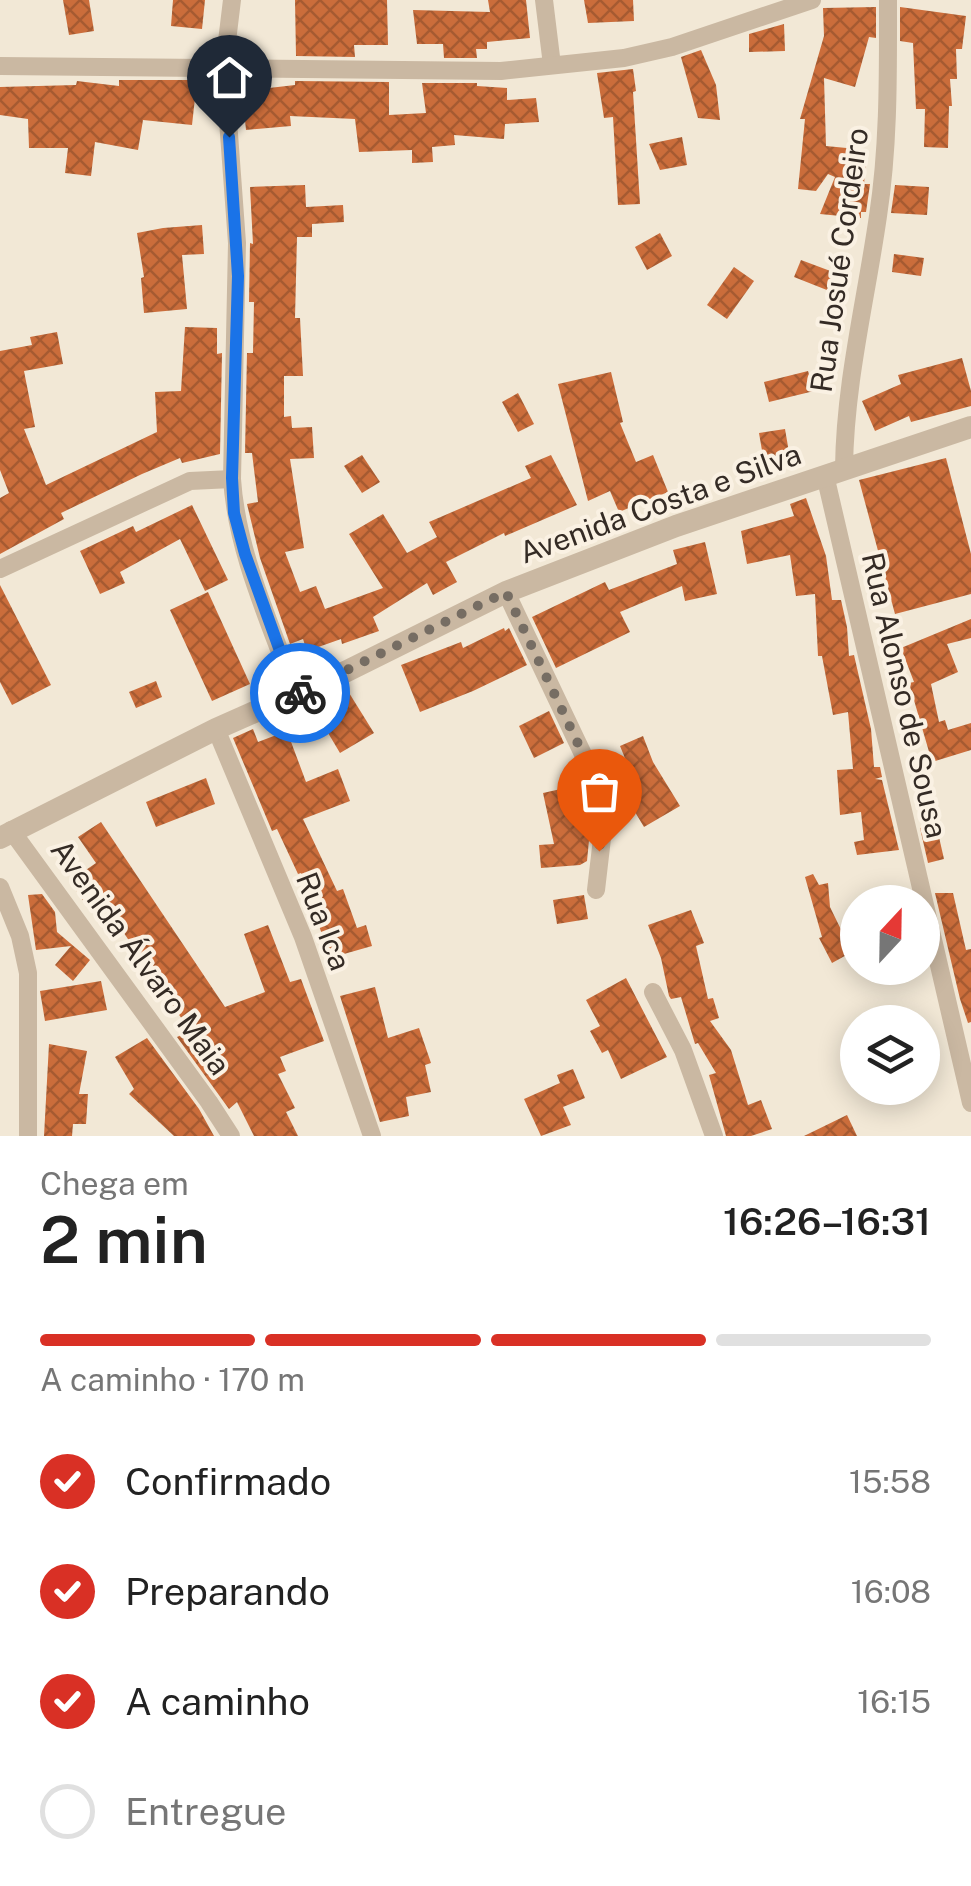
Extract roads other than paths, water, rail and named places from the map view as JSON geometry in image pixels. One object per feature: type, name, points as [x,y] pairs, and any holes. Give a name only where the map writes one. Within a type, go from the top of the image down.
[{"type":"street","points":[[232,0],[224,66],[237,243],[234,513],[296,695]]},
{"type":"street","points":[[544,0],[552,65]]},
{"type":"street","points":[[0,66],[500,71],[624,58],[672,47],[812,0]]},
{"type":"street","name":"Rua Josué Cordeiro","points":[[834,472],[879,213],[885,157],[888,0]]},
{"type":"street","name":"Avenida Costa e Silva","points":[[4,827],[296,695],[506,592],[676,526],[971,427]]},
{"type":"street","name":"Rua Alonso de Sousa","points":[[834,472],[971,1103]]},
{"type":"street","points":[[0,569],[190,481],[232,478]]},
{"type":"street","points":[[506,592],[600,790],[604,809],[596,890]]},
{"type":"street","name":"Rua Ica","points":[[216,729],[302,937],[372,1136]]},
{"type":"street","name":"Avenida Álvaro Maia","points":[[4,827],[198,1086],[231,1136]]},
{"type":"street","points":[[0,888],[20,936],[28,973],[28,1136]]},
{"type":"street","points":[[653,992],[683,1050],[714,1136]]}]
